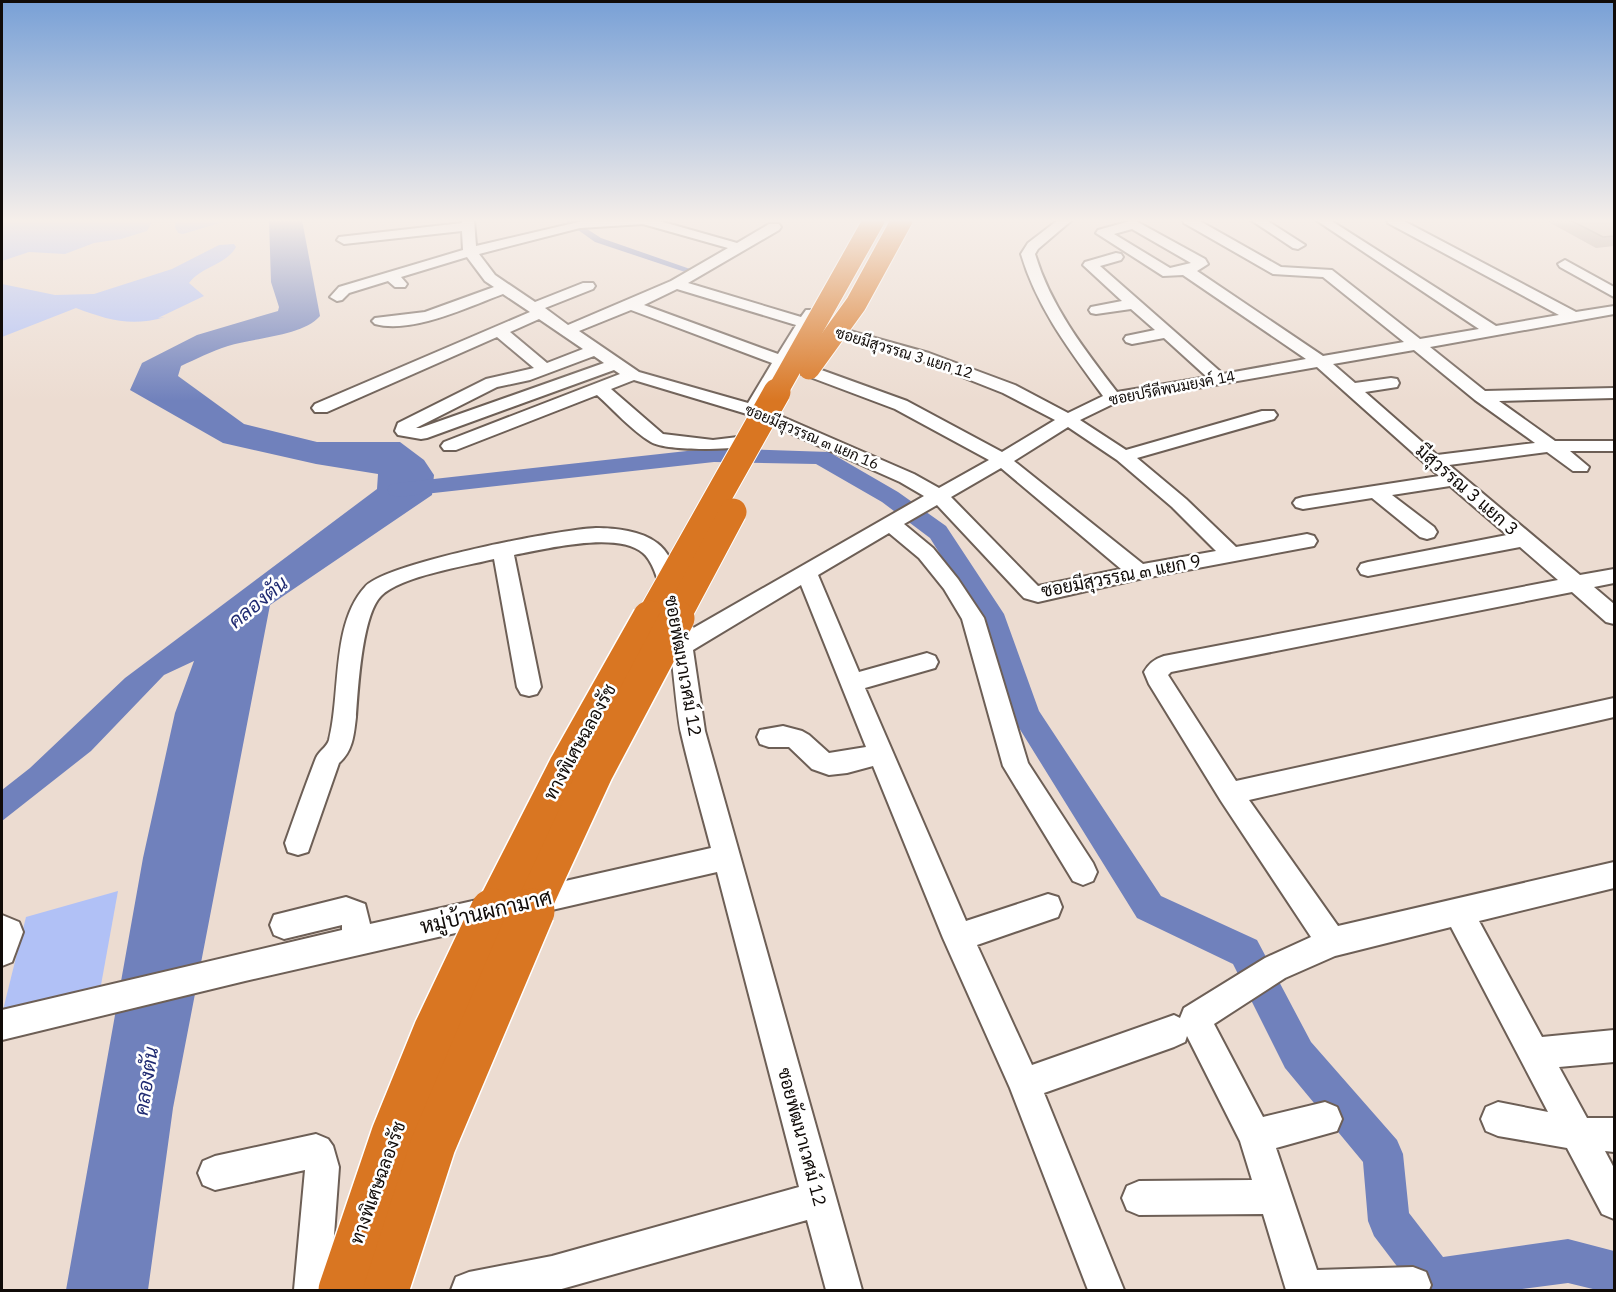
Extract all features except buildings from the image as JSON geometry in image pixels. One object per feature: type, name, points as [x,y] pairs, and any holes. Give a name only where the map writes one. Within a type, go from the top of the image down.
[{"type":"highway","name":"ทางพิเศษฉลองรัช","points":[[341,1290],[394,1134],[436,1031],[510,875],[567,765],[840,280]]},
{"type":"highway","name":"ทางพิเศษฉลองรัช","points":[[386,1290],[433,1145],[550,868],[794,367],[850,280]]},
{"type":"highway","points":[[794,367],[856,304],[869,280]]},
{"type":"street","points":[[337,297],[344,290],[394,280]]},
{"type":"street","name":"ซอยมีสุวรรณ ๓ แยก 16","points":[[492,280],[633,375],[753,410],[865,458],[930,500]]},
{"type":"street","points":[[566,331],[631,305],[682,280]]},
{"type":"street","points":[[753,410],[794,367],[805,323],[829,280]]},
{"type":"street","points":[[1039,280],[1054,313],[1074,346],[1113,398]]},
{"type":"street","points":[[1107,280],[1218,378]]},
{"type":"street","name":"มีสุวรรณ 3 แยก 3","points":[[1201,280],[1321,362],[1614,616]]},
{"type":"street","points":[[1336,280],[1481,396],[1580,467]]},
{"type":"street","points":[[1414,280],[1494,332]]},
{"type":"street","points":[[1506,280],[1574,317]]},
{"type":"street","points":[[1593,280],[1614,293]]},
{"type":"street","name":"ซอยมีสุวรรณ 3 แยก 12","points":[[676,284],[923,356],[969,372],[1067,419],[1122,456],[1179,503],[1233,556]]},
{"type":"street","points":[[321,408],[498,330],[588,286]]},
{"type":"street","points":[[380,321],[429,316],[505,288]]},
{"type":"street","points":[[1096,310],[1134,304]]},
{"type":"street","points":[[631,305],[901,405],[1002,460],[1059,504],[1139,572]]},
{"type":"street","name":"ซอยปรีดีพนมยงค์ 14","points":[[681,646],[1002,460],[1067,419],[1113,398],[1614,310]]},
{"type":"street","points":[[1478,322],[1514,317]]},
{"type":"street","points":[[498,330],[545,369]]},
{"type":"street","points":[[1132,339],[1166,333]]},
{"type":"street","points":[[595,350],[524,377],[492,383],[404,427],[404,431],[420,434],[616,364]]},
{"type":"street","points":[[450,446],[633,375]]},
{"type":"street","points":[[1351,388],[1391,383]]},
{"type":"street","points":[[599,388],[657,439],[713,445],[738,442]]},
{"type":"street","points":[[1481,396],[1614,393]]},
{"type":"street","points":[[1122,456],[1268,415]]},
{"type":"street","points":[[1433,461],[1551,446],[1614,446]]},
{"type":"street","points":[[1303,503],[1454,479]]},
{"type":"street","points":[[1374,492],[1427,532]]},
{"type":"street","name":"ซอยมีสุวรรณ ๓ แยก 9","points":[[930,500],[1032,593],[1038,594],[1139,572],[1307,541]]},
{"type":"street","points":[[895,520],[951,584],[973,618],[1016,766],[1083,872]]},
{"type":"street","name":"ซอยพัฒนาเวศม์ 12","points":[[298,843],[329,757],[337,750],[341,739],[354,636],[362,606],[372,592],[389,580],[413,572],[503,550],[566,538],[597,535],[637,540],[651,548],[660,559],[675,602],[693,731],[844,1290]]},
{"type":"street","points":[[1368,569],[1524,539]]},
{"type":"street","points":[[503,550],[529,687]]},
{"type":"street","points":[[806,572],[958,938],[1024,1084],[1106,1290]]},
{"type":"street","points":[[1332,942],[1230,794],[1157,678],[1156,672],[1164,665],[1614,576]]},
{"type":"street","points":[[851,683],[927,662]]},
{"type":"street","points":[[1230,794],[1614,707]]},
{"type":"street","points":[[769,737],[784,735],[798,738],[823,762],[831,764],[880,754]]},
{"type":"street","name":"หมู่บ้านผกามาศ","points":[[2,1025],[245,966],[727,857]]},
{"type":"street","points":[[1413,1285],[1305,1290],[1255,1136],[1196,1019],[1275,968],[1332,942],[1614,875]]},
{"type":"street","points":[[958,938],[1048,907]]},
{"type":"street","points":[[284,925],[346,911],[355,914],[358,940]]},
{"type":"street","points":[[1459,913],[1614,1202]]},
{"type":"street","points":[[2,929],[9,932],[2,952]]},
{"type":"street","points":[[1024,1084],[1174,1031]]},
{"type":"street","points":[[1535,1053],[1614,1046]]},
{"type":"street","points":[[1255,1136],[1325,1119]]},
{"type":"street","points":[[1498,1119],[1579,1134],[1614,1135]]},
{"type":"street","points":[[215,1173],[316,1151],[321,1158],[322,1167],[312,1290]]},
{"type":"street","points":[[1139,1198],[1274,1197]]},
{"type":"street","points":[[469,1290],[552,1282],[819,1199]]},
{"type":"shaded area","points":[[137,280],[191,280],[189,283],[204,296],[158,318],[165,317],[141,322],[120,321],[76,308],[2,337],[2,284],[55,295],[94,294]]},
{"type":"shaded area","points":[[118,891],[101,985],[2,1014],[26,917]]},
{"type":"water","name":"คลองตัน","points":[[313,280],[320,316],[302,328],[277,336],[238,343],[210,353],[181,366],[178,376],[244,424],[317,442],[400,442],[424,460],[434,475],[432,495],[270,605],[173,1108],[148,1290],[66,1290],[143,858],[175,713],[194,661],[164,675],[91,751],[2,821],[2,790],[30,768],[125,678],[377,489],[378,474],[316,464],[223,443],[130,390],[142,363],[197,335],[278,311],[279,307],[271,282]]},
{"type":"waterway","points":[[398,490],[714,455],[821,457],[890,497],[938,532],[991,614],[1026,715],[1149,907],[1245,952],[1298,1055],[1383,1154],[1389,1221],[1434,1280],[1568,1261],[1614,1273]]}]
